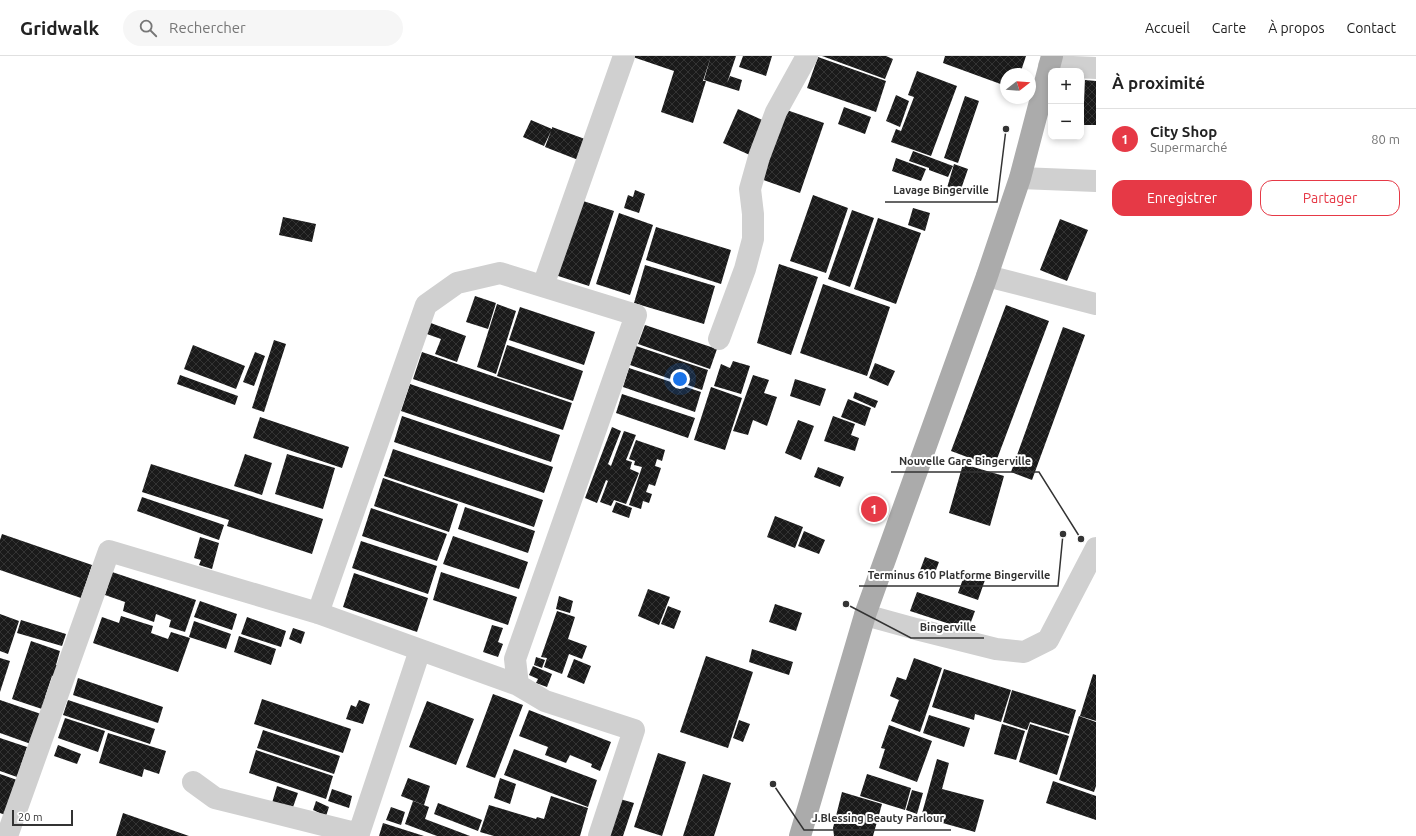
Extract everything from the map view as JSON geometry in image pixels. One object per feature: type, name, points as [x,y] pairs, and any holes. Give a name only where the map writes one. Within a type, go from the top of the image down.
[{"type":"main road","points":[[800,836],[865,615],[987,276],[1020,178],[1051,61]]},
{"type":"street","points":[[543,286],[624,56]]},
{"type":"street","points":[[720,339],[745,269],[752,239],[753,214],[750,189],[759,157],[776,112],[807,56]]},
{"type":"street","points":[[1051,61],[1096,68]]},
{"type":"street","points":[[1020,178],[1096,181]]},
{"type":"street","points":[[318,613],[426,305],[457,283],[500,273],[636,315],[515,659],[518,685]]},
{"type":"street","points":[[987,276],[1096,304]]},
{"type":"street","points":[[865,615],[996,649],[1024,652],[1048,640],[1096,548]]},
{"type":"street","points":[[8,836],[108,551],[318,613],[518,685],[545,701],[634,730],[599,836]]},
{"type":"street","points":[[193,782],[215,798],[359,835],[420,650]]},
{"type":"building","points":[[630,56],[711,56],[703,81],[706,81],[693,123],[661,112],[674,71]]},
{"type":"building","points":[[711,56],[736,56],[727,83],[730,76],[742,80],[739,91],[704,80]]},
{"type":"building","points":[[743,56],[772,56],[766,76],[739,67]]},
{"type":"building","points":[[822,56],[886,56],[893,59],[885,79]]},
{"type":"building","points":[[945,56],[1026,56],[1022,68],[1000,68],[1000,84],[943,63]]},
{"type":"building","points":[[818,57],[886,81],[876,112],[807,88]]},
{"type":"building","points":[[917,71],[957,86],[931,156],[891,142],[896,129],[901,131],[914,97],[908,95]]},
{"type":"building","points":[[1085,80],[1096,81],[1096,125],[1084,125]]},
{"type":"building","points":[[896,95],[909,101],[900,127],[886,121]]},
{"type":"building","points":[[965,96],[979,101],[958,163],[944,158]]},
{"type":"building","points":[[844,107],[871,117],[865,134],[838,124]]},
{"type":"building","points":[[781,108],[824,123],[800,193],[758,178]]},
{"type":"building","points":[[738,109],[767,122],[752,156],[723,143]]},
{"type":"building","points":[[531,120],[552,129],[552,127],[593,142],[586,163],[545,147],[551,131],[544,146],[523,137]]},
{"type":"building","points":[[913,151],[953,166],[948,177],[909,161]]},
{"type":"building","points":[[896,158],[926,169],[921,181],[892,171]]},
{"type":"building","points":[[954,164],[968,169],[960,192],[947,188]]},
{"type":"building","points":[[635,190],[645,194],[639,213],[624,208],[628,195],[633,197]]},
{"type":"building","points":[[813,195],[848,208],[826,273],[790,261]]},
{"type":"building","points":[[577,199],[614,211],[589,286],[552,274]]},
{"type":"building","points":[[913,208],[930,213],[925,231],[908,225]]},
{"type":"building","points":[[852,210],[874,218],[850,287],[828,279]]},
{"type":"building","points":[[619,213],[653,225],[630,295],[596,284]]},
{"type":"building","points":[[283,217],[316,224],[312,242],[279,235]]},
{"type":"building","points":[[878,218],[921,233],[896,304],[854,289]]},
{"type":"building","points":[[1060,219],[1088,230],[1067,281],[1040,270]]},
{"type":"building","points":[[656,227],[731,250],[721,284],[646,260]]},
{"type":"building","points":[[779,264],[818,277],[791,355],[757,343]]},
{"type":"building","points":[[645,265],[715,286],[704,324],[634,303]]},
{"type":"building","points":[[823,284],[890,307],[867,376],[800,353]]},
{"type":"building","points":[[475,296],[496,303],[488,329],[466,322]]},
{"type":"building","points":[[497,304],[516,311],[496,374],[477,367]]},
{"type":"building","points":[[1006,305],[1049,321],[994,467],[951,451]]},
{"type":"building","points":[[520,307],[595,332],[584,365],[509,340]]},
{"type":"building","points":[[428,322],[466,336],[457,362],[435,354],[441,339],[424,333]]},
{"type":"building","points":[[645,325],[717,349],[710,369],[638,344]]},
{"type":"building","points":[[1063,327],[1085,335],[1032,480],[1011,472]]},
{"type":"building","points":[[274,340],[286,344],[264,412],[252,408]]},
{"type":"building","points":[[193,345],[245,366],[236,389],[184,369]]},
{"type":"building","points":[[507,345],[583,371],[573,401],[497,376]]},
{"type":"building","points":[[636,346],[708,370],[702,390],[630,365]]},
{"type":"building","points":[[255,352],[265,356],[254,386],[243,382]]},
{"type":"building","points":[[422,352],[572,403],[563,430],[413,379]]},
{"type":"building","points":[[733,361],[750,366],[741,394],[714,386],[721,364],[730,368]]},
{"type":"building","points":[[875,363],[895,371],[888,386],[869,378]]},
{"type":"building","points":[[629,368],[701,392],[695,412],[623,387]]},
{"type":"building","points":[[180,375],[238,396],[235,405],[177,384]]},
{"type":"building","points":[[753,375],[769,380],[764,393],[777,397],[767,426],[753,420],[748,435],[733,431]]},
{"type":"building","points":[[795,379],[826,389],[820,406],[790,396]]},
{"type":"building","points":[[410,384],[560,435],[551,462],[401,411]]},
{"type":"building","points":[[711,387],[742,398],[725,450],[694,440]]},
{"type":"building","points":[[855,392],[878,401],[875,408],[853,398]]},
{"type":"building","points":[[622,394],[695,418],[688,438],[616,413]]},
{"type":"building","points":[[848,399],[871,408],[865,426],[841,417]]},
{"type":"building","points":[[402,416],[553,467],[544,493],[394,442]]},
{"type":"building","points":[[833,416],[855,424],[851,435],[859,438],[855,451],[824,441]]},
{"type":"building","points":[[260,417],[349,447],[342,468],[253,438]]},
{"type":"building","points":[[798,420],[814,426],[801,460],[785,453]]},
{"type":"building","points":[[612,427],[621,431],[608,464],[611,466],[624,431],[636,435],[626,460],[632,462],[630,469],[639,473],[626,504],[614,500],[611,506],[600,502],[608,481],[606,480],[597,503],[585,498]]},
{"type":"building","points":[[636,440],[665,450],[662,461],[657,459],[655,466],[661,468],[655,486],[649,484],[646,492],[652,494],[649,503],[643,501],[641,509],[629,505],[642,467],[634,465],[635,461],[629,459]]},
{"type":"building","points":[[393,449],[543,500],[534,527],[384,476]]},
{"type":"building","points":[[245,454],[272,463],[262,495],[234,486]]},
{"type":"building","points":[[287,454],[335,468],[323,509],[275,494]]},
{"type":"building","points":[[151,464],[323,519],[312,554],[227,526],[229,520],[142,492]]},
{"type":"building","points":[[963,464],[1004,476],[990,526],[949,513]]},
{"type":"building","points":[[818,467],[844,477],[840,487],[814,477]]},
{"type":"building","points":[[383,478],[458,504],[449,532],[374,506]]},
{"type":"building","points":[[142,497],[224,525],[219,540],[137,511]]},
{"type":"building","points":[[616,502],[632,508],[629,518],[612,512]]},
{"type":"building","points":[[465,507],[535,531],[528,553],[458,529]]},
{"type":"building","points":[[371,508],[447,534],[437,561],[362,536]]},
{"type":"building","points":[[775,516],[803,527],[795,548],[767,537]]},
{"type":"building","points":[[804,531],[825,540],[819,554],[798,546]]},
{"type":"building","points":[[2,534],[92,565],[81,598],[0,570],[0,540]]},
{"type":"building","points":[[453,536],[528,562],[519,589],[443,564]]},
{"type":"building","points":[[200,537],[219,543],[212,569],[199,565],[201,560],[194,558]]},
{"type":"building","points":[[361,541],[437,566],[428,594],[352,568]]},
{"type":"building","points":[[925,557],[939,562],[933,578],[919,573]]},
{"type":"building","points":[[112,572],[196,600],[185,632],[169,627],[171,620],[156,614],[154,622],[123,611],[125,602],[105,595]]},
{"type":"building","points":[[441,572],[517,597],[508,625],[433,600]]},
{"type":"building","points":[[354,573],[428,598],[417,632],[343,607]]},
{"type":"building","points":[[965,573],[985,580],[978,600],[958,593]]},
{"type":"building","points":[[648,589],[670,597],[659,625],[638,616]]},
{"type":"building","points":[[917,592],[975,611],[968,630],[910,611]]},
{"type":"building","points":[[559,596],[573,601],[570,613],[556,609]]},
{"type":"building","points":[[200,601],[237,614],[232,630],[194,617]]},
{"type":"building","points":[[775,604],[802,613],[796,631],[769,622]]},
{"type":"building","points":[[668,606],[681,611],[674,629],[661,624]]},
{"type":"building","points":[[557,611],[575,617],[568,639],[587,646],[582,659],[569,654],[562,674],[544,667],[547,658],[541,657]]},
{"type":"building","points":[[0,614],[19,621],[8,654],[0,651]]},
{"type":"building","points":[[121,616],[153,626],[151,633],[168,639],[171,632],[190,638],[178,672],[93,643],[102,617],[119,623]]},
{"type":"building","points":[[247,617],[286,631],[281,647],[241,634]]},
{"type":"building","points":[[21,620],[66,634],[62,646],[17,633]]},
{"type":"building","points":[[194,621],[231,634],[226,649],[189,637]]},
{"type":"building","points":[[492,625],[503,628],[498,642],[503,644],[498,657],[483,652]]},
{"type":"building","points":[[293,628],[305,632],[301,644],[289,639]]},
{"type":"building","points":[[239,636],[276,649],[271,665],[234,652]]},
{"type":"building","points":[[31,641],[60,651],[56,665],[61,666],[57,677],[52,676],[45,697],[50,699],[45,710],[12,699]]},
{"type":"building","points":[[752,649],[793,662],[789,675],[749,662]]},
{"type":"building","points":[[706,656],[753,672],[728,748],[680,732]]},
{"type":"building","points":[[536,657],[545,660],[542,668],[534,665]]},
{"type":"building","points":[[0,658],[10,661],[0,692]]},
{"type":"building","points":[[914,658],[942,668],[920,732],[891,721],[899,700],[890,696],[897,677],[906,680]]},
{"type":"building","points":[[574,659],[591,666],[584,684],[567,677]]},
{"type":"building","points":[[533,666],[552,674],[547,687],[536,683],[538,679],[529,675]]},
{"type":"building","points":[[944,669],[1011,690],[1001,722],[975,714],[974,720],[932,707]]},
{"type":"building","points":[[1093,674],[1096,675],[1096,721],[1080,716]]},
{"type":"building","points":[[78,678],[163,707],[158,723],[73,695]]},
{"type":"building","points":[[1012,690],[1076,710],[1069,734],[1030,722],[1027,730],[1003,722]]},
{"type":"building","points":[[493,694],[523,705],[495,778],[466,767]]},
{"type":"building","points":[[262,699],[351,729],[343,753],[254,724]]},
{"type":"building","points":[[0,700],[41,714],[31,744],[0,733]]},
{"type":"building","points":[[68,700],[155,729],[150,744],[63,715]]},
{"type":"building","points":[[359,700],[370,704],[363,724],[346,719],[351,705],[356,707]]},
{"type":"building","points":[[427,701],[474,719],[456,765],[409,747]]},
{"type":"building","points":[[529,710],[611,742],[600,771],[591,767],[592,764],[570,755],[566,763],[545,755],[548,747],[519,736]]},
{"type":"building","points":[[929,715],[970,728],[964,747],[923,733]]},
{"type":"building","points":[[1079,716],[1096,722],[1096,786],[1094,792],[1059,780]]},
{"type":"building","points":[[65,718],[105,731],[98,752],[58,738]]},
{"type":"building","points":[[739,720],[750,724],[743,742],[733,738]]},
{"type":"building","points":[[1002,724],[1025,731],[1016,760],[994,754]]},
{"type":"building","points":[[1030,724],[1069,736],[1057,775],[1019,762]]},
{"type":"building","points":[[889,725],[932,741],[917,782],[879,768],[885,749],[881,748]]},
{"type":"building","points":[[263,730],[340,756],[334,774],[257,748]]},
{"type":"building","points":[[108,733],[166,751],[159,774],[144,769],[142,777],[99,763]]},
{"type":"building","points":[[0,738],[27,747],[17,777],[0,771]]},
{"type":"building","points":[[58,745],[81,754],[77,764],[54,756]]},
{"type":"building","points":[[514,749],[597,780],[588,807],[504,775]]},
{"type":"building","points":[[256,750],[333,776],[326,799],[249,773]]},
{"type":"building","points":[[658,753],[686,762],[662,836],[634,827]]},
{"type":"building","points":[[937,759],[949,763],[942,789],[984,800],[975,832],[921,817]]},
{"type":"building","points":[[0,774],[17,780],[5,815],[0,813]]},
{"type":"building","points":[[703,774],[731,783],[714,836],[683,836]]},
{"type":"building","points":[[867,774],[911,788],[905,810],[860,796]]},
{"type":"building","points":[[408,778],[430,786],[424,805],[401,796]]},
{"type":"building","points":[[500,778],[516,784],[510,804],[494,798]]},
{"type":"building","points":[[1053,781],[1096,796],[1096,820],[1046,803]]},
{"type":"building","points":[[277,786],[298,793],[292,810],[272,803]]},
{"type":"building","points":[[332,789],[352,796],[349,808],[328,801]]},
{"type":"building","points":[[912,790],[923,793],[917,814],[906,810]]},
{"type":"building","points":[[842,792],[882,804],[873,836],[834,836],[833,828]]},
{"type":"building","points":[[551,796],[588,808],[580,836],[494,836],[480,832],[489,805],[536,819],[537,817],[544,819]]},
{"type":"building","points":[[620,799],[634,803],[623,836],[607,836]]},
{"type":"building","points":[[316,801],[329,807],[326,816],[313,810]]},
{"type":"building","points":[[413,801],[429,807],[425,819],[470,836],[437,836],[405,824]]},
{"type":"building","points":[[438,803],[482,820],[478,831],[434,814]]},
{"type":"building","points":[[391,807],[405,812],[401,825],[386,820]]},
{"type":"building","points":[[123,813],[189,836],[116,836]]},
{"type":"building","points":[[383,823],[424,836],[379,836]]},
{"type":"place","name":"Lavage Bingerville","points":[[1006,129]]},
{"type":"place","name":"City Shop","points":[[874,509]]},
{"type":"place","name":"Terminus 610 Platforme Bingerville","points":[[1063,534]]},
{"type":"place","name":"Nouvelle Gare Bingerville","points":[[1081,539]]},
{"type":"place","name":"Bingerville","points":[[846,604]]},
{"type":"place","name":"J.Blessing Beauty Parlour","points":[[773,784]]}]
